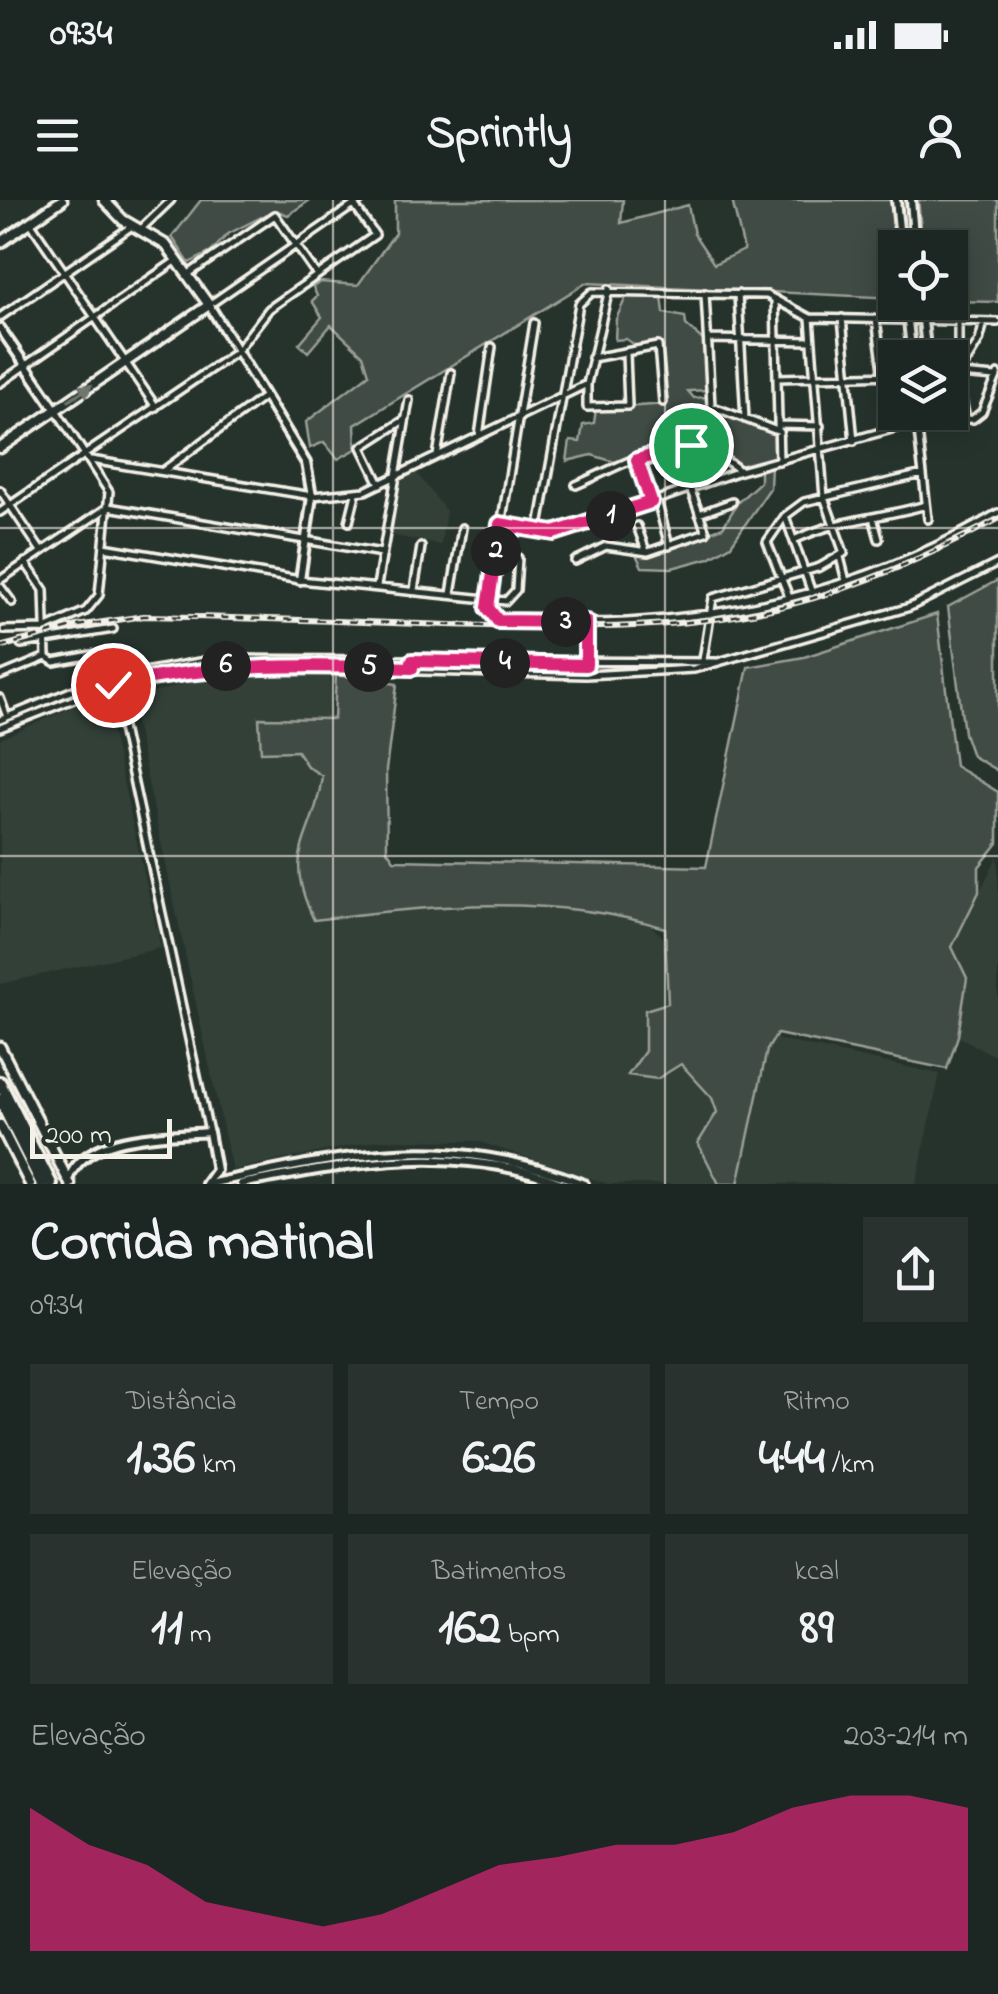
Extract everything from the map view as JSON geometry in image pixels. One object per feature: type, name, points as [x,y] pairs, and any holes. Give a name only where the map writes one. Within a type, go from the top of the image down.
[{"type":"highway","points":[[0,1083],[51,1184]]},
{"type":"highway","points":[[0,1100],[42,1184]]},
{"type":"main road","points":[[0,243],[62,200]]},
{"type":"main road","points":[[0,448],[209,305],[179,258],[104,200]]},
{"type":"main road","points":[[0,1047],[69,1182]]},
{"type":"main road","points":[[0,1125],[30,1184]]},
{"type":"street","points":[[0,317],[136,228],[171,200]]},
{"type":"street","points":[[300,580],[312,496],[306,463],[209,305],[362,200]]},
{"type":"street","points":[[896,200],[898,230]]},
{"type":"street","points":[[911,200],[914,230]]},
{"type":"street","points":[[0,512],[89,458],[236,352],[269,309],[375,235],[354,205]]},
{"type":"street","points":[[190,273],[275,214],[318,275]]},
{"type":"street","points":[[30,222],[156,407]]},
{"type":"street","points":[[0,383],[179,258]]},
{"type":"street","points":[[609,290],[587,384],[588,407],[628,406],[626,354]]},
{"type":"street","points":[[539,527],[580,304],[592,292],[775,298],[810,318],[876,319],[881,340]]},
{"type":"street","points":[[705,293],[711,406],[780,428],[820,426]]},
{"type":"street","points":[[738,294],[745,419]]},
{"type":"street","points":[[775,298],[779,461]]},
{"type":"street","points":[[810,318],[824,497],[834,522],[846,581]]},
{"type":"street","points":[[842,318],[854,441]]},
{"type":"street","points":[[908,320],[910,340]]},
{"type":"street","points":[[924,340],[922,320],[998,322]]},
{"type":"street","points":[[958,321],[958,340]]},
{"type":"street","points":[[968,361],[980,342],[984,322]]},
{"type":"street","points":[[534,323],[489,599],[491,616],[498,621],[586,622],[709,614],[789,598],[914,557],[998,514]]},
{"type":"street","points":[[0,328],[107,486],[108,506],[99,595],[86,611],[45,629],[4,630]]},
{"type":"street","points":[[708,339],[811,341]]},
{"type":"street","points":[[592,358],[658,346],[662,402]]},
{"type":"street","points":[[479,436],[492,347]]},
{"type":"street","points":[[438,456],[451,373]]},
{"type":"street","points":[[968,376],[997,375],[979,415],[968,418]]},
{"type":"street","points":[[777,378],[878,377]]},
{"type":"street","points":[[89,458],[312,496],[356,494],[587,384]]},
{"type":"street","points":[[162,472],[265,396]]},
{"type":"street","points":[[377,586],[409,400]]},
{"type":"street","points":[[380,484],[362,447],[406,419]]},
{"type":"street","points":[[500,524],[539,527],[554,533],[568,531],[740,471],[890,430]]},
{"type":"street","points":[[918,430],[928,519]]},
{"type":"street","points":[[576,485],[637,460],[691,445],[724,458],[740,471]]},
{"type":"street","points":[[637,460],[669,546]]},
{"type":"street","points":[[789,598],[768,542],[784,516],[804,502],[922,474]]},
{"type":"street","points":[[575,561],[606,546],[646,552],[706,532],[690,488]]},
{"type":"street","points":[[0,490],[41,551]]},
{"type":"street","points":[[349,522],[356,494]]},
{"type":"street","points":[[699,514],[732,502]]},
{"type":"street","points":[[796,540],[834,522],[874,520],[926,505]]},
{"type":"street","points":[[12,602],[0,583],[108,506],[382,553]]},
{"type":"street","points":[[784,516],[796,540],[812,593]]},
{"type":"street","points":[[874,520],[879,539]]},
{"type":"street","points":[[637,526],[646,552]]},
{"type":"street","points":[[451,594],[462,528]]},
{"type":"street","points":[[104,547],[300,580],[489,599],[512,598],[518,558]]},
{"type":"street","points":[[414,590],[421,547]]},
{"type":"street","points":[[703,660],[709,603],[717,594],[806,570],[842,554]]},
{"type":"street","points":[[25,562],[44,590],[46,657],[54,662],[97,654],[102,680]]},
{"type":"street","points":[[412,664],[622,674],[719,663],[910,607],[998,563]]},
{"type":"street","points":[[586,622],[586,665]]},
{"type":"street","points":[[21,644],[113,629]]},
{"type":"street","points":[[0,676],[46,657]]},
{"type":"street","points":[[0,698],[4,719],[131,677],[181,667],[261,660],[389,664],[586,665],[703,660],[719,663]]},
{"type":"street","points":[[0,728],[102,680],[112,682]]},
{"type":"street","points":[[112,682],[216,1164],[222,1174],[240,1181],[367,1154],[431,1150],[497,1156],[584,1184]]},
{"type":"street","points":[[57,1158],[77,1162],[126,1142],[209,1132]]},
{"type":"street","points":[[216,1164],[208,1184],[374,1160],[424,1157],[500,1164],[564,1184]]},
{"type":"street","points":[[69,1182],[77,1162]]},
{"type":"shaded area","points":[[201,200],[310,200],[288,215],[275,210],[228,234],[211,252],[189,263],[172,237]]},
{"type":"shaded area","points":[[395,200],[623,200],[621,223],[688,205],[694,234],[714,264],[744,250],[732,200],[892,200],[893,230],[878,230],[878,297],[586,283],[355,425],[356,449],[338,459],[324,442],[310,448],[306,422],[369,374],[363,355],[331,325],[308,352],[299,344],[322,317],[312,301],[317,296],[313,287],[320,282],[358,285],[395,233]]},
{"type":"shaded area","points":[[918,200],[998,200],[998,302],[968,301],[968,230],[921,230]]},
{"type":"shaded area","points":[[627,295],[662,296],[664,313],[685,317],[686,325],[704,341],[707,390],[688,391],[694,398],[707,397],[709,407],[777,434],[775,458],[740,467],[723,454],[688,442],[621,464],[592,455],[567,461],[570,441],[580,442],[583,425],[594,423],[596,409],[666,404],[660,344],[639,348],[626,339],[615,340],[616,319]]},
{"type":"shaded area","points":[[771,465],[770,488],[731,545],[709,558],[672,568],[642,567],[635,552],[650,554],[723,527],[738,502],[760,482],[760,469]]},
{"type":"shaded area","points":[[416,472],[446,511],[441,545],[390,535],[399,481]]},
{"type":"shaded area","points":[[998,580],[998,771],[972,756],[964,733],[948,607]]},
{"type":"shaded area","points":[[937,614],[955,766],[998,792],[998,843],[979,867],[979,892],[952,947],[967,978],[958,1036],[947,1069],[777,1034],[767,1050],[738,1184],[719,1184],[698,1143],[717,1112],[712,1098],[681,1064],[657,1079],[628,1075],[645,1051],[645,1010],[668,1003],[665,928],[622,917],[534,906],[446,907],[314,920],[304,896],[299,860],[322,776],[307,766],[297,751],[261,752],[259,718],[334,719],[336,675],[397,684],[386,770],[387,850],[394,860],[706,867],[748,667],[804,657]]},
{"type":"shaded area","points":[[231,671],[330,672],[338,917],[602,882],[776,1039],[940,1074],[916,1184],[608,1184],[477,1141],[379,1140],[232,1170],[130,699]]},
{"type":"shaded area","points":[[103,694],[161,948],[0,984],[0,739]]},
{"type":"shaded area","points":[[998,855],[998,1058],[958,1036],[967,978],[952,947]]},
{"type":"railway","points":[[0,647],[77,626],[144,616],[533,627],[619,627],[704,620],[788,605],[843,589],[998,519]]},
{"type":"route","points":[[113,685],[182,670],[244,665],[412,668],[412,661],[586,665],[586,622],[498,621],[491,616],[488,608],[500,524],[539,527],[544,532],[568,531],[651,502],[637,460],[683,444],[691,445]]}]
